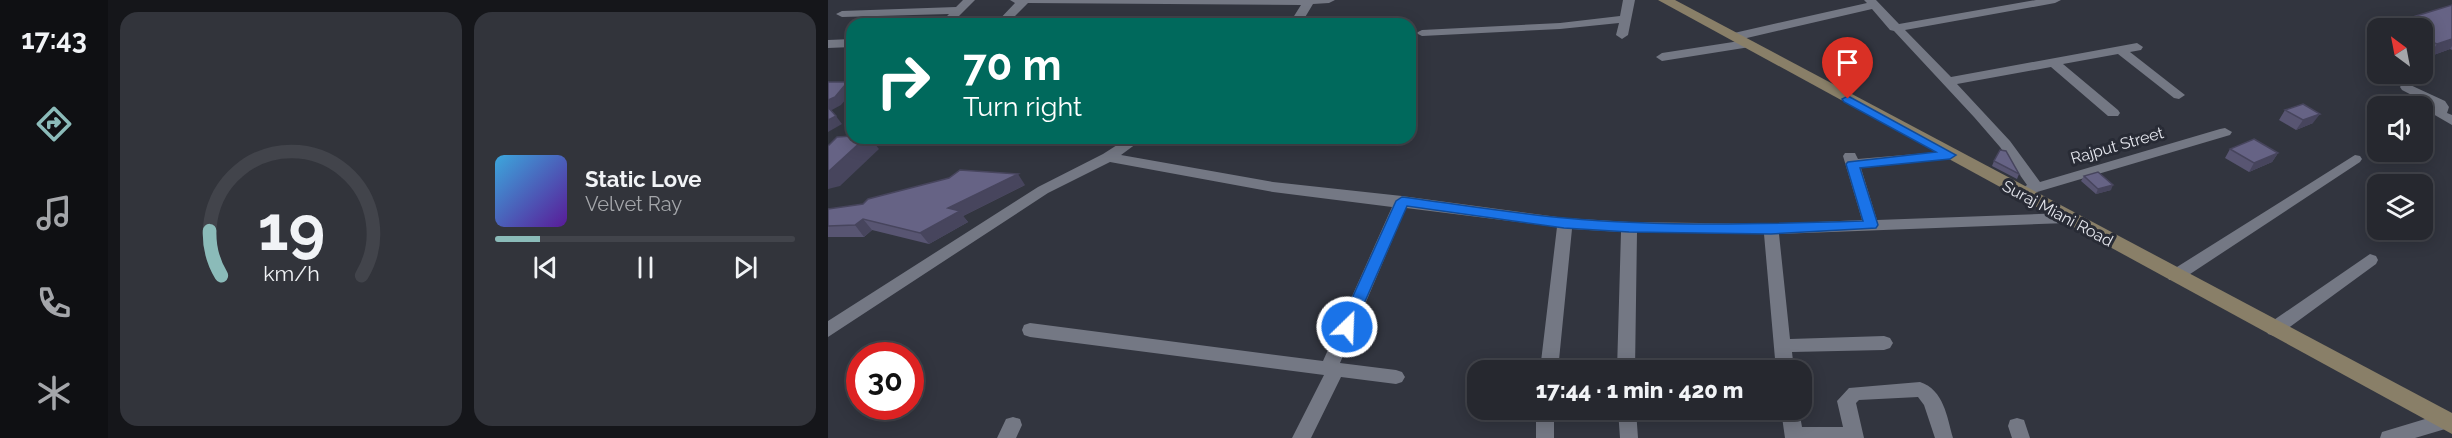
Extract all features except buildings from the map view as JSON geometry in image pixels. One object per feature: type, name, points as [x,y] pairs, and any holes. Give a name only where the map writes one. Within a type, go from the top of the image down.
[{"type":"street","points":[[951,18],[969,0]]},
{"type":"street","points":[[1016,0],[1329,0]]},
{"type":"street","points":[[1007,18],[1025,0]]},
{"type":"street","points":[[1622,35],[1629,0]]},
{"type":"street","name":"Suraj Miani Road","points":[[1665,0],[2019,193],[2449,422]]},
{"type":"street","points":[[1894,28],[2055,0]]},
{"type":"street","points":[[1299,18],[1309,1]]},
{"type":"street","points":[[1662,57],[1740,40],[1872,3],[2005,144],[2036,187]]},
{"type":"street","points":[[842,14],[959,10]]},
{"type":"street","points":[[1422,33],[1560,26],[1625,19]]},
{"type":"street","points":[[828,44],[846,44]]},
{"type":"street","points":[[1947,82],[2137,47]]},
{"type":"street","points":[[2120,50],[2179,94]]},
{"type":"street","points":[[2053,62],[2113,113]]},
{"type":"street","points":[[2406,87],[2440,104],[2443,107],[2440,114],[2452,121]]},
{"type":"street","name":"Rajput Street","points":[[2019,193],[2225,132]]},
{"type":"street","points":[[828,330],[1043,190],[1108,157],[1128,144]]},
{"type":"street","points":[[1871,225],[1851,160],[1950,155]]},
{"type":"street","points":[[1108,157],[1273,187],[1402,201],[1564,223],[1629,227],[1771,229],[2067,218]]},
{"type":"street","points":[[2175,276],[2355,159]]},
{"type":"street","points":[[1301,438],[1402,201]]},
{"type":"street","points":[[1550,360],[1564,223]]},
{"type":"street","points":[[1626,360],[1629,227]]},
{"type":"street","points":[[1771,229],[1784,360]]},
{"type":"street","points":[[2274,329],[2370,260]]},
{"type":"street","points":[[1030,330],[1396,376]]},
{"type":"street","points":[[1782,346],[1884,343]]},
{"type":"street","points":[[1792,420],[1794,436],[1854,436],[1846,401],[1849,397],[1855,393],[1920,388],[1930,397],[1944,438]]},
{"type":"street","points":[[1545,420],[1545,438]]},
{"type":"street","points":[[1628,420],[1629,438]]},
{"type":"street","points":[[2389,438],[2449,422]]},
{"type":"route","points":[[1347,327],[1402,201],[1564,223],[1629,227],[1771,229],[1871,225],[1853,164],[1950,155],[1848,99]]}]
